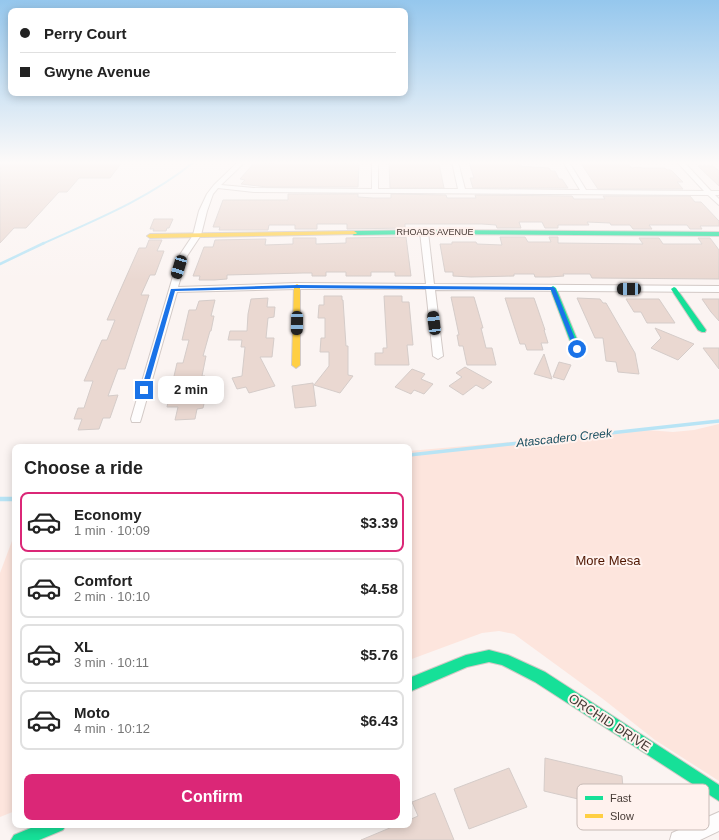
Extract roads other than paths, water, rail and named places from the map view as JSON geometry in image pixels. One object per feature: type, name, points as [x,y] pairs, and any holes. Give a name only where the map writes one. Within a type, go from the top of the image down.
[{"type":"street","points":[[136,419],[183,256],[197,235],[207,201]]},
{"type":"street","points":[[424,232],[429,287],[438,356]]},
{"type":"street","name":"RHOADS AVENUE","points":[[150,236],[424,232],[719,234]]},
{"type":"street","points":[[172,290],[297,286],[719,290]]},
{"type":"street","points":[[296,365],[297,286]]},
{"type":"street","points":[[553,288],[577,349]]},
{"type":"street","points":[[674,289],[702,330]]},
{"type":"street","name":"ORCHID DRIVE","points":[[412,684],[475,657],[497,656],[517,664],[540,677],[704,784]]},
{"type":"street","name":"ORCHID DRIVE","points":[[709,787],[719,794]]},
{"type":"street","points":[[709,826],[719,821]]},
{"type":"street","points":[[19,840],[50,828]]},
{"type":"street","points":[[679,840],[700,830]]},
{"type":"waterway","points":[[42,244],[134,201]]},
{"type":"waterway","points":[[0,264],[44,243]]},
{"type":"waterway","name":"Atascadero Creek","points":[[412,455],[719,421]]},
{"type":"waterway","name":"Atascadero Creek","points":[[0,499],[12,499]]},
{"type":"park label","name":"More Mesa","points":[[608,560]]}]
